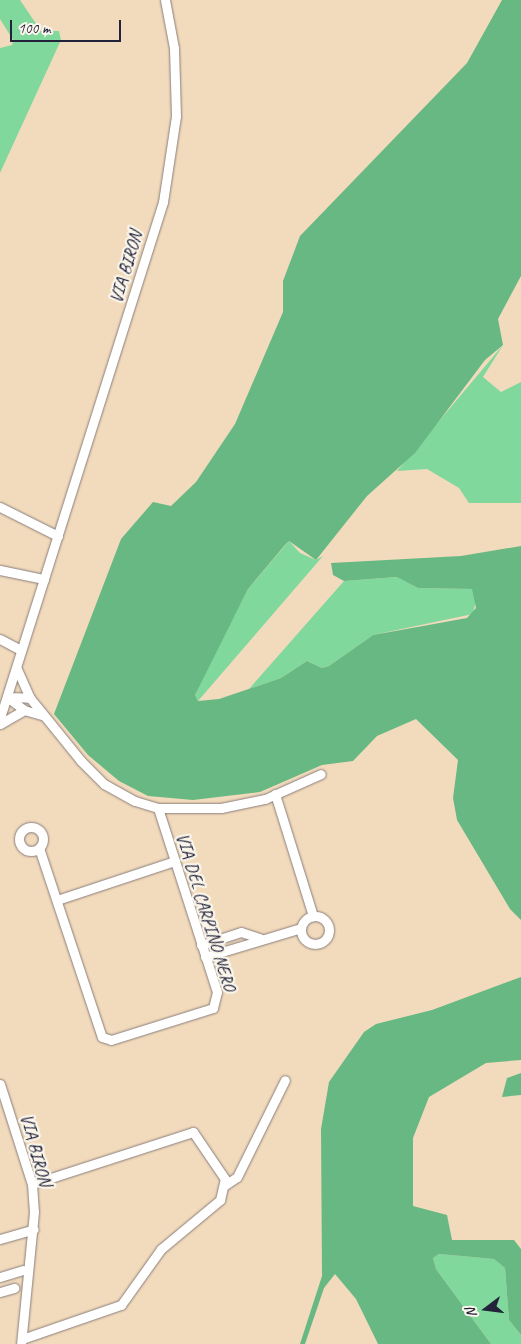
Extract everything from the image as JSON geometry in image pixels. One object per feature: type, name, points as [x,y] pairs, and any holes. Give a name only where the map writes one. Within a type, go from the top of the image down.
[{"type":"street","name":"VIA BIRON","points":[[0,718],[168,179],[175,75],[165,0]]},
{"type":"street","points":[[0,506],[58,536]]},
{"type":"street","points":[[0,570],[44,579]]},
{"type":"street","points":[[0,639],[21,650]]},
{"type":"street","points":[[16,669],[30,698],[42,715],[104,784],[158,808],[221,808],[275,794],[321,774]]},
{"type":"street","points":[[7,697],[30,698]]},
{"type":"street","points":[[7,697],[24,710],[42,715]]},
{"type":"street","points":[[0,724],[24,710]]},
{"type":"street","points":[[275,794],[313,916]]},
{"type":"street","name":"VIA DEL CARPINO NERO","points":[[39,848],[98,1031],[105,1040],[213,1008],[217,992],[158,808]]},
{"type":"street","points":[[57,900],[174,862]]},
{"type":"street","points":[[302,928],[310,943],[326,938],[325,921],[313,916]]},
{"type":"street","points":[[205,957],[260,938],[302,928],[313,916]]},
{"type":"street","points":[[201,945],[241,932],[260,938]]},
{"type":"street","points":[[225,1185],[237,1177],[285,1080]]},
{"type":"street","name":"VIA BIRON","points":[[0,1084],[32,1184],[34,1229],[21,1341]]},
{"type":"street","points":[[21,1341],[122,1305],[161,1249],[220,1200],[225,1179],[193,1132],[32,1184]]},
{"type":"street","points":[[0,1239],[34,1229]]},
{"type":"street","points":[[0,1277],[23,1270]]},
{"type":"street","points":[[0,1292],[14,1288]]},
{"type":"green space","points":[[0,0],[20,0],[41,31],[59,31],[61,40],[0,173],[0,48],[12,45],[13,40],[0,19]]},
{"type":"green space","points":[[502,0],[521,0],[521,276],[498,319],[503,345],[485,360],[415,453],[367,496],[316,560],[289,541],[285,545],[248,589],[195,695],[198,701],[219,699],[281,678],[307,661],[322,668],[329,666],[373,635],[467,618],[476,608],[472,589],[418,588],[397,577],[344,581],[333,575],[331,563],[461,556],[521,546],[521,920],[510,909],[457,820],[453,798],[458,760],[416,719],[377,736],[353,761],[322,765],[260,792],[193,800],[148,796],[119,781],[88,755],[54,714],[121,539],[153,502],[171,506],[196,482],[235,424],[283,312],[283,281],[300,236],[467,63]]},
{"type":"green space","points":[[503,345],[483,377],[501,392],[521,382],[521,503],[469,503],[459,488],[427,469],[397,471]]},
{"type":"green space","points":[[289,541],[300,553],[316,560],[323,556],[198,701],[195,695],[203,677],[248,589]]},
{"type":"green space","points":[[398,577],[418,588],[472,589],[477,595],[473,614],[373,635],[329,666],[322,668],[307,661],[281,678],[249,689],[344,581]]},
{"type":"green space","points":[[521,977],[521,1060],[486,1063],[429,1097],[413,1138],[413,1206],[447,1215],[452,1240],[514,1240],[521,1249],[521,1335],[509,1320],[505,1268],[494,1259],[439,1254],[433,1258],[436,1269],[491,1344],[378,1344],[356,1299],[335,1274],[324,1288],[305,1344],[300,1344],[322,1276],[321,1129],[329,1082],[364,1032],[376,1024],[432,1010]]},
{"type":"green space","points":[[521,1073],[521,1095],[502,1097],[507,1078]]},
{"type":"green space","points":[[439,1254],[494,1259],[505,1268],[509,1320],[521,1335],[521,1344],[491,1344],[436,1269],[433,1258]]}]
